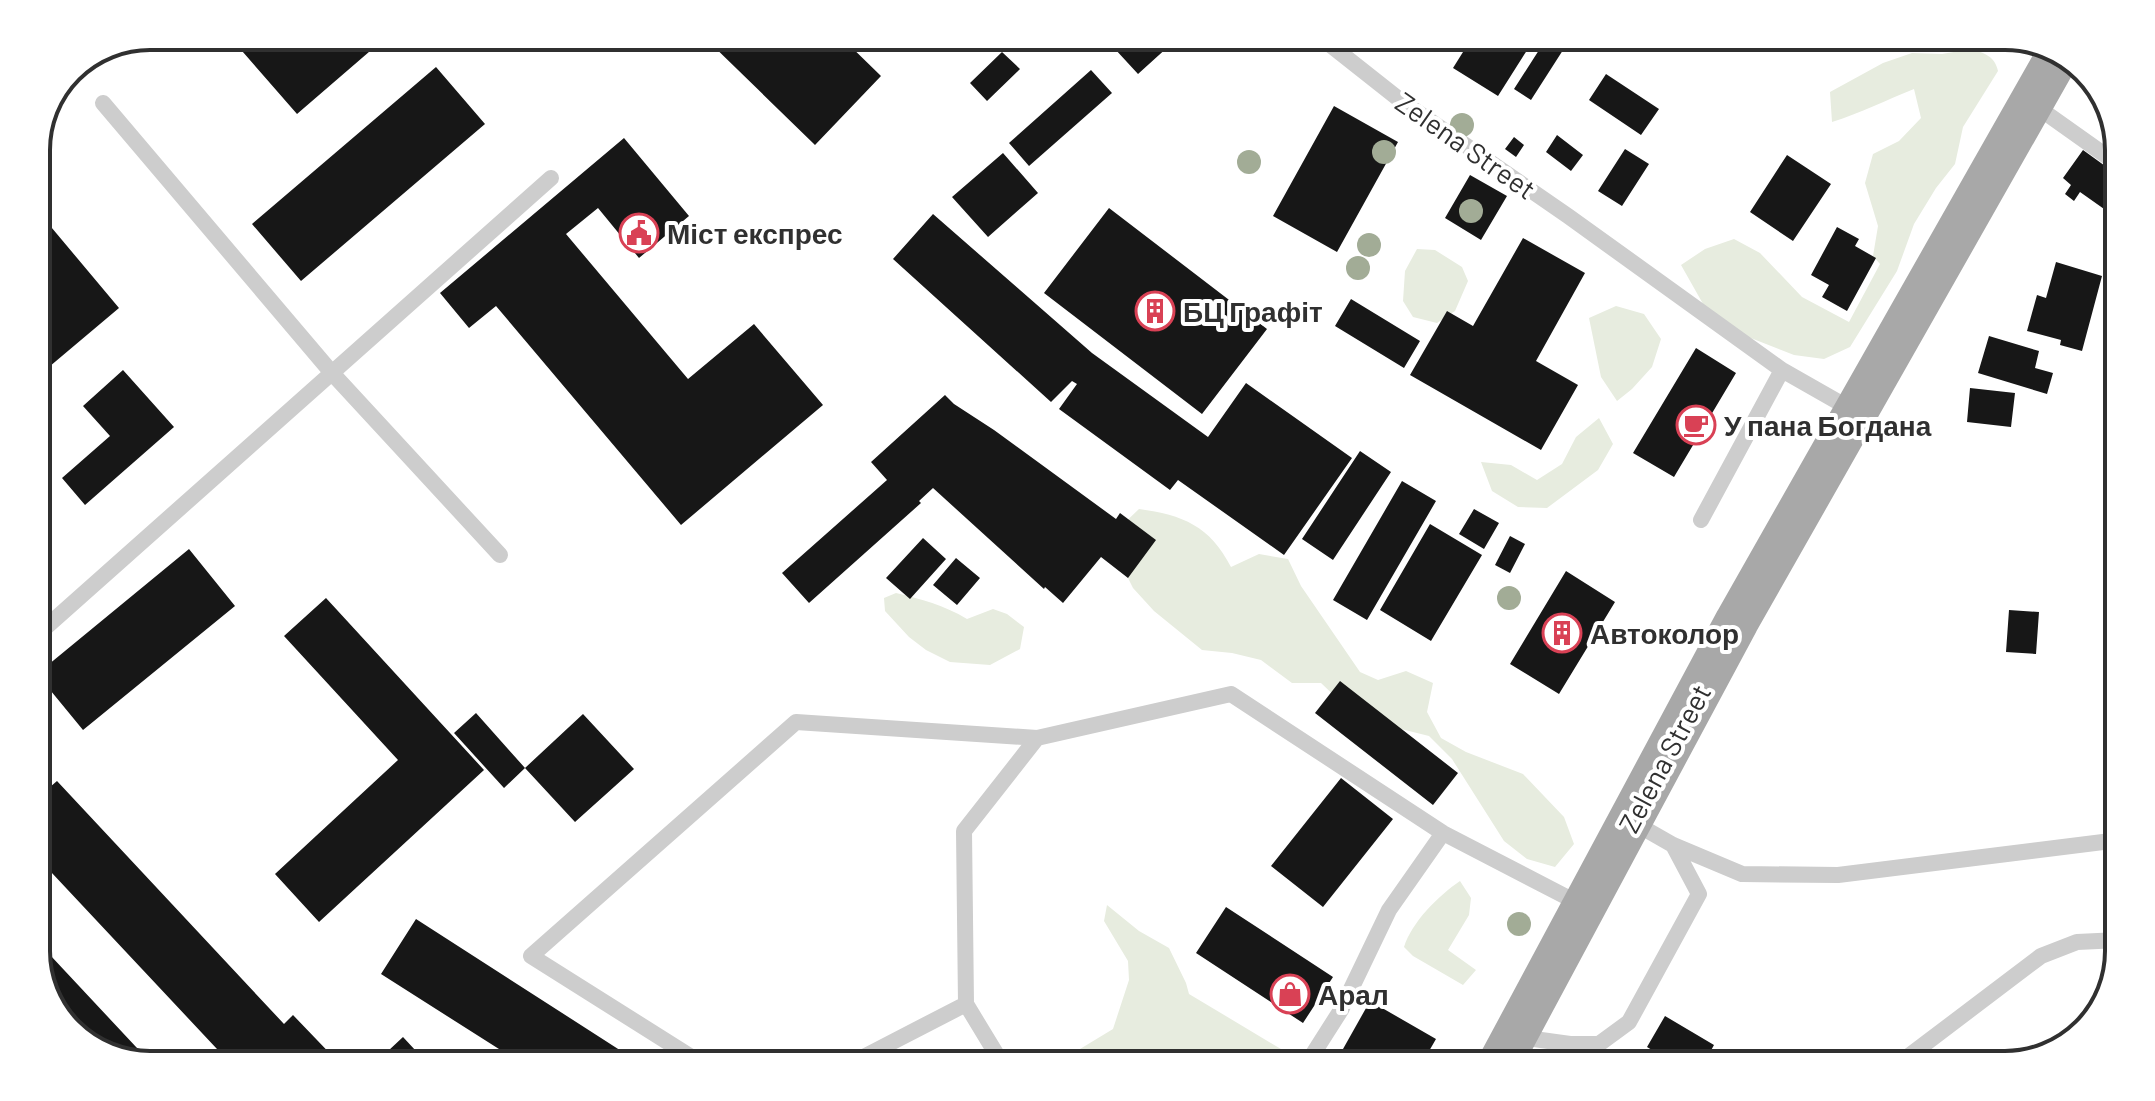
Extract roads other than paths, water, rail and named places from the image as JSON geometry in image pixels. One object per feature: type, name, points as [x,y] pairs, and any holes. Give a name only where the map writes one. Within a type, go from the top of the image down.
[{"type":"main road","name":"Zelena Street","points":[[1506,1051],[1737,621],[2054,63]]},
{"type":"lane","name":"Zelena Street","points":[[1337,50],[1400,100],[1782,370],[1855,411]]},
{"type":"lane","points":[[103,103],[332,373],[500,555]]},
{"type":"lane","points":[[2032,103],[2105,155]]},
{"type":"lane","points":[[50,624],[551,178]]},
{"type":"lane","points":[[1701,520],[1782,370]]},
{"type":"lane","points":[[682,1051],[531,956],[796,722],[1037,738],[1231,694],[1443,833],[1583,905]]},
{"type":"lane","points":[[995,1051],[966,1004],[964,831],[1037,738]]},
{"type":"lane","points":[[1631,820],[1673,845],[1742,874],[1838,875],[2105,842]]},
{"type":"lane","points":[[1315,1051],[1341,1010],[1389,910],[1443,833]]},
{"type":"lane","points":[[1506,1051],[1599,1044],[1629,1022],[1699,894],[1673,845]]},
{"type":"lane","points":[[1915,1051],[2041,956],[2077,942],[2105,941]]},
{"type":"lane","points":[[875,1051],[966,1004]]},
{"type":"place","name":"Міст експрес","points":[[639,233]]},
{"type":"place","name":"БЦ Графіт","points":[[1155,311]]},
{"type":"place","name":"У пана Богдана","points":[[1696,425]]},
{"type":"place","name":"Автоколор","points":[[1562,633]]},
{"type":"place","name":"Арал","points":[[1290,994]]}]
